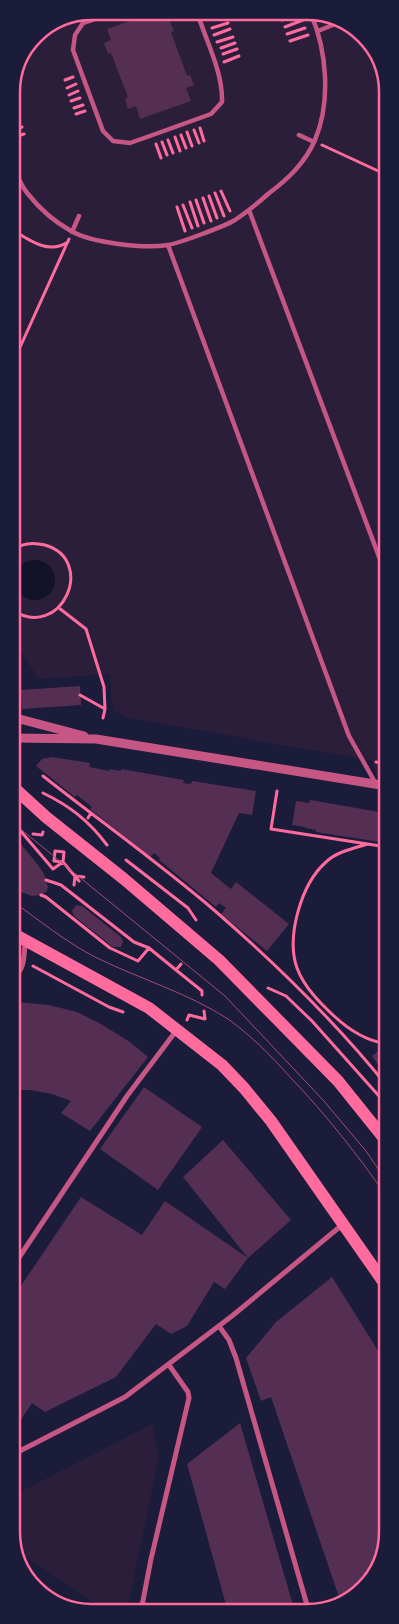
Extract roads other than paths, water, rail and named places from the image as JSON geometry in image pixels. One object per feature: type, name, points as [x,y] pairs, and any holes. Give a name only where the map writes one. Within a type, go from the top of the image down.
[{"type":"main road","points":[[20,793],[46,817],[124,879],[220,960],[338,1081],[379,1132]]},
{"type":"main road","points":[[20,938],[182,1025],[244,1088],[272,1121],[379,1274]]},
{"type":"street","points":[[92,20],[83,23],[75,35],[73,50],[102,131],[113,141],[130,143],[211,114],[222,102],[223,89],[200,20]]},
{"type":"street","points":[[20,181],[28,194],[50,217],[72,232],[116,244],[168,245],[234,221],[298,168],[314,142],[320,126],[324,90],[322,50],[314,20]]},
{"type":"street","points":[[318,31],[334,25]]},
{"type":"street","points":[[299,135],[314,142]]},
{"type":"street","points":[[249,210],[379,557]]},
{"type":"street","points":[[72,232],[79,216]]},
{"type":"street","points":[[168,245],[349,736],[376,784]]},
{"type":"street","points":[[20,719],[96,739],[379,785]]},
{"type":"street","points":[[20,738],[96,739]]},
{"type":"street","points":[[20,969],[24,962],[25,941]]},
{"type":"street","points":[[20,1256],[127,1096],[182,1025]]},
{"type":"street","points":[[20,1452],[125,1397],[219,1326],[344,1224]]},
{"type":"street","points":[[219,1326],[229,1340],[236,1358],[307,1604]]},
{"type":"street","points":[[142,1604],[189,1398],[188,1392],[169,1364]]},
{"type":"tram line","points":[[20,829],[225,996],[323,1100],[366,1151],[379,1170]]},
{"type":"tram line","points":[[20,907],[86,952],[113,966],[197,1001],[237,1026],[254,1040],[318,1107],[379,1186]]}]
